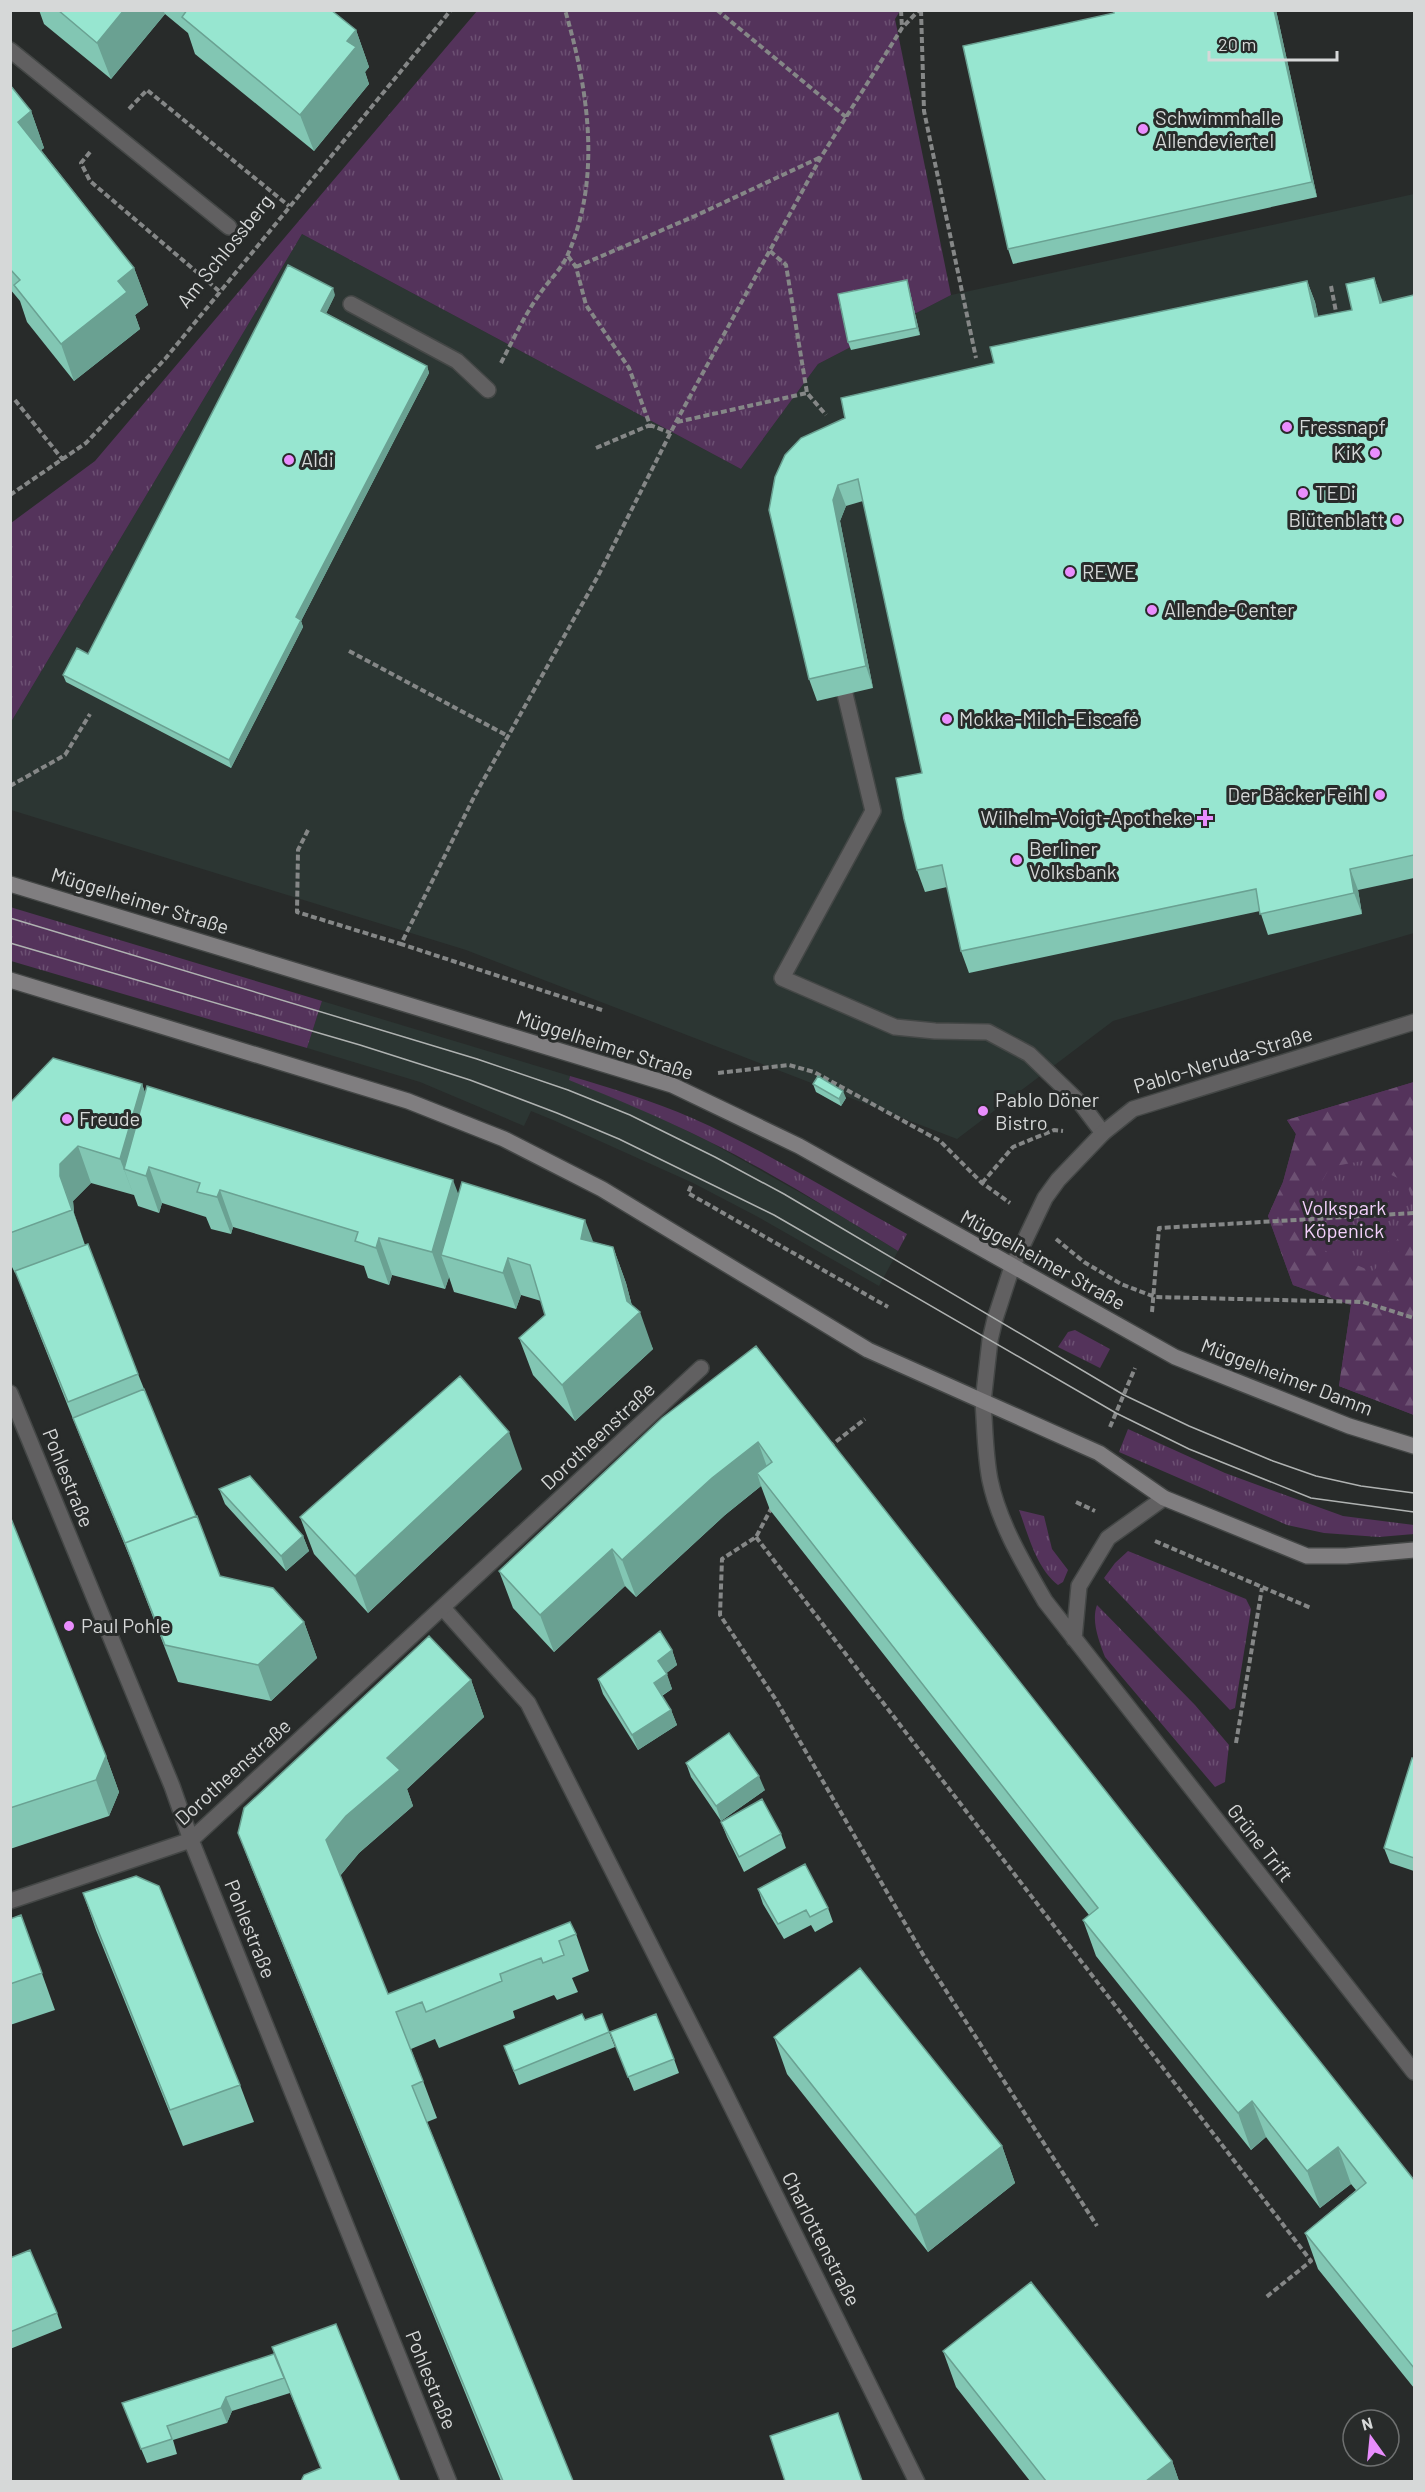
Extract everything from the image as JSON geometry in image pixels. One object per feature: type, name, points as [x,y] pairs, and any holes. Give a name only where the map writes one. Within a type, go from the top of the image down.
[{"type":"main road","name":"Müggelheimer Straße","points":[[10,884],[672,1085],[798,1146],[1146,1342]]},
{"type":"main road","points":[[10,980],[408,1101],[504,1139],[602,1189],[868,1350],[1099,1453],[1164,1498],[1307,1556],[1347,1556],[1414,1550]]},
{"type":"main road","name":"Müggelheimer Damm","points":[[1146,1342],[1175,1357],[1349,1426],[1414,1446]]},
{"type":"street","name":"Am Schlossberg","points":[[10,50],[229,227]]},
{"type":"street","points":[[351,304],[458,361],[488,390]]},
{"type":"street","points":[[845,694],[873,811],[782,978],[895,1027],[935,1031],[988,1032],[1029,1054],[1082,1105],[1103,1133]]},
{"type":"street","name":"Pablo-Neruda-Straße","points":[[983,1402],[990,1340],[1012,1267],[1045,1198],[1058,1180],[1103,1133],[1133,1109],[1414,1022]]},
{"type":"street","name":"Dorotheenstraße","points":[[10,1902],[191,1840],[701,1368]]},
{"type":"street","name":"Pohlestraße","points":[[10,1393],[172,1786],[191,1840],[449,2481]]},
{"type":"street","name":"Grüne Trift","points":[[983,1402],[990,1479],[999,1511],[1045,1600],[1414,2072]]},
{"type":"street","points":[[1074,1640],[1079,1586],[1108,1538],[1164,1498]]},
{"type":"street","name":"Charlottenstraße","points":[[443,1608],[528,1703],[917,2481]]},
{"type":"path","name":"Am Schlossberg","points":[[10,495],[86,443],[165,359],[451,10]]},
{"type":"path","points":[[488,390],[538,296],[568,256],[582,213],[590,146],[583,81],[565,10]]},
{"type":"path","points":[[717,10],[846,117]]},
{"type":"path","points":[[901,10],[902,28]]},
{"type":"path","points":[[401,944],[475,795],[598,576],[676,422],[821,157],[902,28],[920,10]]},
{"type":"path","points":[[920,10],[924,111],[976,358]]},
{"type":"path","points":[[127,111],[147,90],[289,206]]},
{"type":"path","points":[[93,148],[81,164],[90,181],[219,291]]},
{"type":"path","points":[[576,267],[695,216],[821,157]]},
{"type":"path","points":[[770,251],[786,265],[807,393],[826,415]]},
{"type":"path","points":[[568,256],[576,267],[586,305],[629,369],[650,425]]},
{"type":"path","points":[[1331,286],[1339,325]]},
{"type":"path","points":[[676,422],[807,393]]},
{"type":"path","points":[[15,400],[63,460]]},
{"type":"path","points":[[596,448],[650,425],[671,433]]},
{"type":"path","points":[[349,651],[508,736]]},
{"type":"path","points":[[10,786],[65,755],[90,714]]},
{"type":"path","points":[[308,830],[298,850],[297,912],[602,1010]]},
{"type":"path","points":[[672,1085],[729,1070],[789,1065],[814,1072],[940,1141],[982,1183],[1034,1220],[1084,1262],[1121,1284],[1155,1297],[1363,1302],[1414,1318]]},
{"type":"path","points":[[982,1183],[1013,1147],[1054,1130],[1103,1133]]},
{"type":"path","points":[[691,1186],[688,1193],[888,1307]]},
{"type":"path","points":[[1155,1297],[1159,1228],[1414,1213]]},
{"type":"path","points":[[1099,1453],[1146,1342]]},
{"type":"path","points":[[824,1451],[865,1419]]},
{"type":"path","points":[[776,1499],[756,1537],[722,1559],[720,1615],[776,1700],[925,1958],[1097,2226]]},
{"type":"path","points":[[1076,1502],[1175,1551],[1311,1608]]},
{"type":"path","points":[[756,1537],[1311,2261],[1265,2298]]},
{"type":"path","points":[[1236,1743],[1262,1588]]},
{"type":"shaded area","points":[[1414,194],[1414,933],[1113,1021],[957,1139],[466,950],[11,810],[11,722],[302,234],[741,469],[818,364],[951,295]]},
{"type":"shaded area","points":[[322,1001],[570,1076],[569,1079],[642,1109],[710,1142],[831,1210],[898,1251],[879,1286],[760,1218],[693,1183],[553,1120],[531,1111],[524,1126],[420,1082],[307,1048]]},
{"type":"green space","points":[[477,11],[900,11],[895,19],[951,295],[818,364],[741,469],[302,234],[11,722],[11,523],[95,461]]},
{"type":"green space","points":[[10,907],[322,1001],[307,1048],[11,961]]},
{"type":"green space","points":[[570,1076],[662,1106],[720,1131],[907,1234],[898,1251],[732,1153],[569,1080]]},
{"type":"green space","name":"Volkspark Köpenick","points":[[1414,1082],[1414,1415],[1339,1386],[1351,1305],[1293,1285],[1268,1216],[1283,1182],[1296,1134],[1287,1120]]},
{"type":"green space","name":"Volkspark Köpenick","points":[[1414,1082],[1414,1204],[1406,1182],[1362,1161],[1330,1167],[1307,1208],[1324,1251],[1373,1272],[1414,1217],[1414,1415],[1339,1386],[1351,1305],[1293,1285],[1268,1216],[1283,1182],[1296,1134],[1287,1120]]},
{"type":"green space","points":[[1075,1330],[1110,1349],[1100,1368],[1058,1347],[1068,1332]]},
{"type":"green space","points":[[1128,1429],[1225,1473],[1343,1516],[1414,1525],[1414,1534],[1379,1537],[1324,1533],[1287,1525],[1119,1452]]},
{"type":"green space","points":[[1019,1510],[1044,1516],[1052,1549],[1068,1570],[1063,1582],[1058,1585],[1050,1578],[1038,1560]]},
{"type":"green space","points":[[1128,1551],[1246,1599],[1251,1609],[1235,1708],[1230,1710],[1104,1578]]},
{"type":"green space","points":[[1097,1605],[1195,1705],[1229,1745],[1225,1782],[1215,1787],[1105,1657],[1095,1624]]},
{"type":"building","points":[[58,10],[124,10],[97,43]]},
{"type":"building","points":[[187,10],[331,10],[356,30],[347,41],[356,47],[300,115],[182,17]]},
{"type":"building","name":"Schwimmhalle Allendeviertel","points":[[1113,10],[1274,10],[1312,182],[1008,249],[963,46],[1114,13]]},
{"type":"building","points":[[10,85],[31,111],[18,122],[134,268],[118,281],[127,292],[61,344],[14,285],[20,280],[10,269]]},
{"type":"building","name":"Aldi","points":[[288,265],[333,288],[321,311],[427,366],[296,617],[301,620],[229,760],[63,675],[77,648],[88,654]]},
{"type":"building","name":"Allende-Center","points":[[1374,278],[1380,303],[1414,295],[1414,855],[1350,869],[1354,893],[1260,914],[1256,889],[961,951],[942,865],[917,870],[904,819],[896,778],[922,773],[858,479],[838,485],[833,500],[866,666],[809,679],[769,510],[775,477],[785,455],[801,438],[845,418],[841,398],[994,363],[990,347],[1307,281],[1315,317],[1352,310],[1346,284]]},
{"type":"building","points":[[907,280],[917,328],[848,342],[838,294]]},
{"type":"building","points":[[53,1058],[142,1084],[120,1159],[78,1146],[60,1164],[60,1176],[72,1210],[10,1233],[10,1103]]},
{"type":"building","points":[[818,1076],[843,1091],[839,1099],[813,1084]]},
{"type":"building","points":[[147,1086],[453,1180],[432,1252],[379,1238],[376,1248],[355,1241],[358,1232],[220,1190],[217,1197],[197,1192],[200,1183],[149,1167],[146,1176],[124,1169]]},
{"type":"building","points":[[462,1182],[585,1220],[581,1239],[613,1247],[627,1301],[640,1312],[562,1385],[519,1338],[545,1315],[530,1265],[508,1258],[503,1273],[441,1255]]},
{"type":"building","points":[[88,1244],[138,1374],[68,1402],[15,1271]]},
{"type":"building","points":[[756,1346],[1414,2180],[1414,2368],[1305,2233],[1366,2183],[1338,2147],[1307,2171],[1252,2101],[1238,2113],[1083,1920],[1098,1908],[757,1473],[772,1462],[758,1442],[712,1478],[622,1560],[612,1549],[540,1615],[499,1571],[662,1418]]},
{"type":"building","points":[[460,1376],[509,1432],[355,1576],[300,1517]]},
{"type":"building","points":[[144,1389],[196,1516],[125,1543],[73,1418]]},
{"type":"building","points":[[250,1476],[303,1536],[281,1556],[219,1489]]},
{"type":"building","points":[[10,1516],[106,1756],[96,1780],[10,1808]]},
{"type":"building","points":[[197,1516],[220,1576],[273,1588],[304,1622],[258,1665],[165,1645],[125,1543]]},
{"type":"building","points":[[660,1631],[672,1650],[658,1661],[667,1674],[654,1683],[671,1710],[632,1735],[598,1679]]},
{"type":"building","points":[[429,1636],[471,1680],[387,1758],[400,1770],[346,1816],[326,1840],[388,1994],[570,1922],[576,1934],[559,1941],[564,1955],[543,1963],[541,1958],[500,1974],[502,1981],[426,2012],[422,2002],[396,2012],[423,2081],[412,2086],[573,2481],[503,2481],[238,1833],[244,1808]]},
{"type":"building","points":[[729,1733],[759,1776],[716,1806],[686,1763]]},
{"type":"building","points":[[1412,1758],[1414,1759],[1414,1858],[1384,1848]]},
{"type":"building","points":[[762,1799],[781,1834],[739,1857],[721,1822]]},
{"type":"building","points":[[805,1864],[828,1908],[810,1917],[806,1910],[778,1924],[758,1889]]},
{"type":"building","points":[[136,1876],[159,1886],[240,2085],[170,2110],[83,1893]]},
{"type":"building","points":[[21,1915],[42,1973],[10,1984],[10,1919]]},
{"type":"building","points":[[860,1968],[1002,2146],[915,2215],[774,2037]]},
{"type":"building","points":[[582,2014],[585,2020],[602,2014],[609,2032],[514,2071],[504,2046]]},
{"type":"building","points":[[656,2014],[674,2059],[628,2077],[610,2032]]},
{"type":"building","points":[[30,2250],[57,2313],[10,2332],[10,2258]]},
{"type":"building","points":[[1031,2282],[1172,2461],[1146,2481],[1046,2481],[943,2351]]},
{"type":"building","points":[[336,2324],[400,2481],[301,2481],[304,2475],[321,2468],[272,2347]]},
{"type":"building","points":[[274,2354],[284,2378],[226,2397],[221,2408],[167,2426],[172,2439],[141,2449],[122,2403]]},
{"type":"building","points":[[838,2413],[862,2481],[785,2481],[770,2436]]},
{"type":"tram line","points":[[10,918],[477,1059],[568,1090],[630,1115],[784,1194],[1124,1395],[1189,1426],[1316,1476],[1361,1486],[1414,1493]]},
{"type":"tram line","points":[[10,943],[360,1045],[470,1080],[557,1113],[619,1139],[774,1215],[1116,1413],[1189,1449],[1311,1498],[1414,1512]]},
{"type":"place","name":"Schwimmhalle Allendeviertel","points":[[1143,129]]},
{"type":"place","name":"Fressnapf","points":[[1287,427]]},
{"type":"place","name":"KiK","points":[[1375,453]]},
{"type":"place","name":"Aldi","points":[[289,460]]},
{"type":"place","name":"TEDi","points":[[1303,493]]},
{"type":"place","name":"Blütenblatt","points":[[1397,520]]},
{"type":"place","name":"REWE","points":[[1070,572]]},
{"type":"place","name":"Allende-Center","points":[[1152,610]]},
{"type":"place","name":"Mokka-Milch-Eiscafé","points":[[947,719]]},
{"type":"place","name":"Der Bäcker Feihl","points":[[1380,795]]},
{"type":"place","name":"Wilhelm-Voigt-Apotheke","points":[[1205,818]]},
{"type":"place","name":"Berliner Volksbank","points":[[1017,860]]},
{"type":"place","name":"Pablo Döner Bistro","points":[[983,1111]]},
{"type":"place","name":"Freude","points":[[67,1119]]},
{"type":"place","name":"Paul Pohle","points":[[69,1626]]}]
